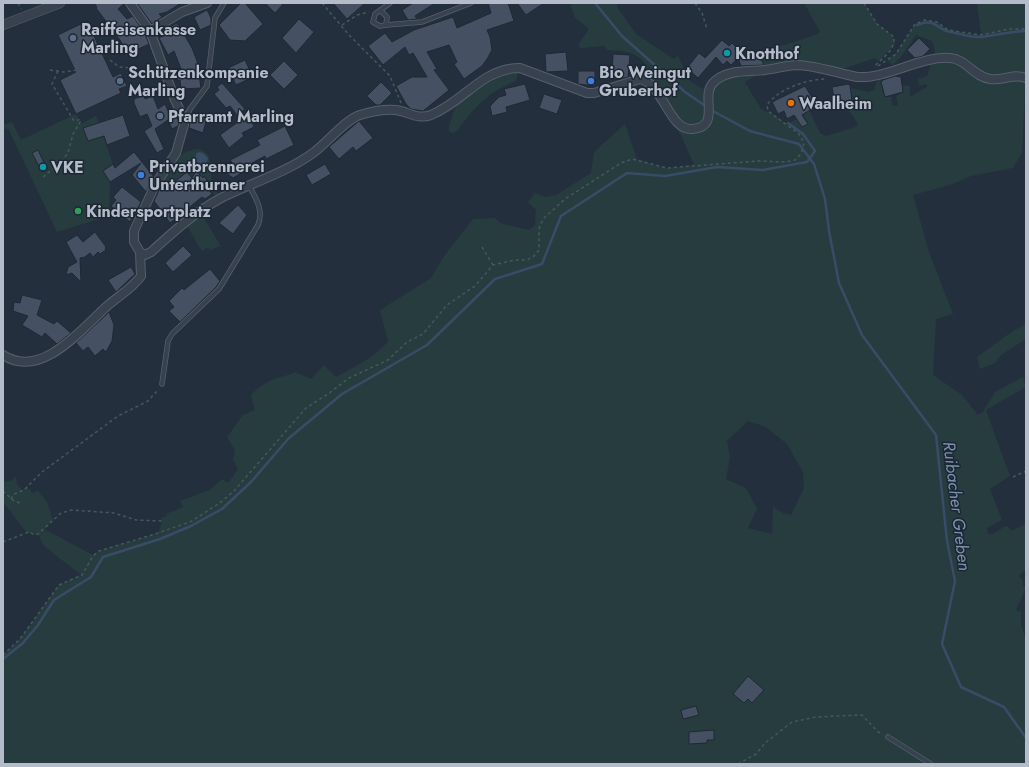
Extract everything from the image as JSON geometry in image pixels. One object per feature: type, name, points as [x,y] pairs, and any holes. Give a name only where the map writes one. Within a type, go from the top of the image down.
[{"type":"street","points":[[3,25],[60,3]]},
{"type":"street","points":[[3,355],[10,359],[37,360],[54,353],[68,344],[141,276],[140,252],[134,242],[134,231],[155,185],[176,153],[185,121],[175,100],[150,31],[130,3]]},
{"type":"street","points":[[150,31],[182,12],[207,3]]},
{"type":"street","points":[[140,252],[145,254],[151,252],[184,223],[219,200],[314,153],[355,117],[387,110],[404,112],[419,117],[426,117],[449,106],[487,76],[504,69],[520,68],[587,92],[594,93],[640,79],[647,80],[653,86],[676,120],[685,128],[692,129],[703,124],[710,115],[708,92],[714,82],[736,71],[766,70],[787,65],[799,65],[857,77],[866,77],[933,60],[950,58],[964,64],[983,78],[997,79],[1014,75],[1026,78]]},
{"type":"lane","points":[[185,121],[190,109],[207,86],[215,18],[224,3]]},
{"type":"lane","points":[[390,3],[375,14],[373,22],[380,26],[422,22],[471,3]]},
{"type":"lane","points":[[381,11],[387,17],[386,25]]},
{"type":"lane","points":[[162,384],[168,341],[172,334],[219,289],[262,217],[249,186]]},
{"type":"lane","points":[[888,737],[931,764]]},
{"type":"path","points":[[138,14],[155,3]]},
{"type":"path","points":[[322,3],[349,35],[390,76],[404,112]]},
{"type":"path","points":[[695,3],[702,13],[707,28]]},
{"type":"path","points":[[864,3],[877,24],[894,37],[894,44],[890,51],[874,68]]},
{"type":"path","points":[[342,25],[357,15],[373,10],[381,11]]},
{"type":"path","points":[[866,77],[880,64],[896,54],[915,24],[925,20],[937,22],[948,30],[981,35],[1009,29],[1026,29]]},
{"type":"path","points":[[110,60],[119,67],[133,68]]},
{"type":"path","points":[[50,70],[64,72],[78,70]]},
{"type":"path","points":[[42,177],[58,164],[68,153],[73,134],[82,119],[74,121],[69,116],[52,84],[58,71]]},
{"type":"path","points":[[3,655],[20,639],[59,585],[82,575],[93,556],[99,551],[192,521],[221,502],[234,491],[306,408],[349,378],[388,360],[407,342],[423,334],[447,304],[475,286],[493,265],[515,260],[527,260],[534,256],[539,250],[540,229],[543,219],[565,199],[621,163],[632,160],[667,168],[758,161],[786,162],[795,160],[802,154],[804,143],[799,134],[768,111],[767,105],[772,98],[794,86],[818,79],[826,79]]},
{"type":"path","points":[[166,181],[168,187]]},
{"type":"path","points":[[482,247],[493,265]]},
{"type":"path","points":[[11,499],[14,494],[24,490],[42,472],[118,416],[148,401],[162,384]]},
{"type":"path","points":[[1013,477],[1026,471]]},
{"type":"path","points":[[3,491],[11,499],[20,503]]},
{"type":"path","points":[[3,542],[29,532],[35,535],[38,534],[61,513],[72,510],[114,513],[136,520],[162,522]]},
{"type":"path","points":[[738,764],[756,754],[765,743],[792,722],[816,717],[862,716],[878,732],[888,737]]},
{"type":"green space","points":[[570,3],[617,3],[617,7],[636,34],[674,59],[678,56],[690,81],[708,92],[714,82],[765,67],[760,58],[763,57],[761,52],[813,36],[820,32],[804,3],[864,3],[877,24],[894,37],[895,44],[879,61],[875,58],[843,69],[846,74],[806,66],[766,70],[745,82],[761,109],[776,116],[787,124],[797,119],[802,127],[808,123],[803,115],[809,110],[820,133],[826,136],[858,126],[850,112],[835,104],[852,101],[850,88],[869,92],[874,90],[876,83],[880,79],[885,97],[891,97],[893,106],[898,105],[896,96],[903,92],[902,85],[910,86],[910,97],[927,87],[927,84],[919,86],[918,79],[927,76],[935,51],[932,41],[916,35],[896,62],[892,65],[888,60],[896,54],[915,24],[925,20],[937,22],[948,30],[981,35],[977,3],[1026,3],[1026,75],[1022,153],[1013,168],[971,176],[950,185],[913,195],[929,252],[953,314],[936,319],[933,375],[962,395],[978,415],[983,412],[995,392],[1023,377],[1026,387],[986,410],[1010,476],[990,489],[1002,520],[987,528],[988,534],[1008,526],[1011,531],[1026,524],[1026,569],[1019,576],[1023,580],[1023,586],[1026,588],[1016,610],[1021,612],[1021,625],[1026,638],[1026,764],[3,764],[3,655],[20,639],[59,585],[81,575],[44,546],[38,534],[27,533],[4,503],[3,482],[11,481],[16,477],[17,484],[22,490],[27,487],[33,493],[38,491],[47,502],[53,520],[44,529],[93,555],[99,551],[158,533],[162,522],[161,518],[167,516],[166,514],[183,507],[180,501],[210,490],[222,479],[228,483],[238,469],[233,459],[235,450],[227,437],[243,415],[255,410],[251,395],[268,382],[295,372],[311,379],[324,365],[336,377],[370,358],[388,342],[380,310],[431,278],[444,256],[473,219],[495,218],[500,223],[529,230],[535,225],[536,210],[528,202],[535,193],[545,197],[556,195],[591,173],[594,152],[625,124],[637,159],[667,168],[694,165],[681,135],[640,79],[646,69],[642,60],[633,54],[608,50],[604,46],[581,48],[578,45],[589,29],[575,18]],"holes":[[[748,421],[766,427],[787,444],[803,472],[804,488],[791,515],[783,513],[773,507],[772,534],[748,528],[757,509],[746,488],[726,479],[730,458],[727,441]]]},
{"type":"green space","points":[[519,68],[516,81],[497,90],[489,96],[476,108],[457,131],[453,133],[449,131],[449,125],[458,100],[476,84]]},
{"type":"green space","points":[[76,114],[81,124],[96,116],[113,164],[103,171],[110,182],[109,216],[57,232],[8,128],[3,130],[3,123],[4,125],[12,122],[21,140]]},
{"type":"green space","points":[[199,149],[208,155],[213,184],[218,194],[215,196],[208,188],[211,184],[205,176],[203,178],[196,171],[192,178],[187,172],[170,185],[164,180],[177,158],[186,152]]},
{"type":"green space","points":[[200,212],[221,246],[210,250],[208,247],[202,251],[184,223]]},
{"type":"green space","points":[[1026,324],[1026,339],[1001,355],[995,363],[980,369],[977,357],[1013,331]]},
{"type":"water","points":[[199,152],[203,153],[208,158],[205,171],[196,171],[194,167],[196,154]]},
{"type":"building","points":[[94,3],[125,3],[118,9],[127,19],[133,16],[145,34],[149,44],[128,54]]},
{"type":"building","points":[[137,3],[181,3],[167,12],[159,14],[162,17],[152,24]]},
{"type":"building","points":[[241,3],[245,3],[263,24],[245,41],[230,40],[219,25]]},
{"type":"building","points":[[265,3],[284,3],[275,13]]},
{"type":"building","points":[[333,3],[365,3],[347,19]]},
{"type":"building","points":[[413,3],[435,3],[415,16],[417,19],[408,20],[402,10]]},
{"type":"building","points":[[488,3],[508,3],[514,21],[487,30],[490,37],[492,50],[482,66],[464,79],[454,64],[457,62],[449,45],[427,52],[437,69],[434,70],[449,90],[423,111],[411,109],[406,104],[396,86],[412,77],[427,77],[413,53],[409,55],[405,47],[383,65],[368,46],[385,33],[392,42],[414,30],[453,17],[457,28],[491,13]]},
{"type":"building","points":[[517,3],[544,3],[526,15]]},
{"type":"building","points":[[207,10],[211,18],[211,25],[200,30],[194,17]]},
{"type":"building","points":[[299,19],[314,32],[296,53],[282,38]]},
{"type":"building","points":[[87,21],[113,77],[121,73],[127,86],[119,89],[121,93],[76,114],[60,80],[76,72],[58,35]]},
{"type":"building","points":[[175,24],[178,24],[192,48],[197,61],[201,88],[181,89],[180,80],[177,80],[174,72],[181,69],[174,51],[168,55],[159,38],[167,34],[165,30]]},
{"type":"building","points":[[919,38],[930,49],[923,56],[915,58],[907,50]]},
{"type":"building","points":[[722,40],[729,46],[732,43],[747,58],[758,53],[764,65],[741,66],[738,58],[731,65],[727,61],[723,65],[716,57],[698,78],[687,68],[699,53],[705,58]]},
{"type":"building","points":[[566,52],[568,71],[546,72],[545,54]]},
{"type":"building","points":[[613,54],[630,55],[628,77],[612,79]]},
{"type":"building","points":[[245,60],[253,77],[236,85],[228,68]]},
{"type":"building","points":[[284,61],[298,75],[284,89],[270,75]]},
{"type":"building","points":[[578,71],[595,71],[595,86],[578,84]]},
{"type":"building","points":[[895,76],[901,77],[903,92],[885,97],[881,82]]},
{"type":"building","points":[[381,82],[392,93],[380,105],[376,105],[367,96]]},
{"type":"building","points":[[222,83],[245,109],[237,115],[230,106],[226,108],[214,94],[219,90],[217,87]]},
{"type":"building","points":[[525,84],[530,100],[506,107],[507,112],[492,116],[490,106],[499,97],[506,95],[504,89]]},
{"type":"building","points":[[848,84],[850,85],[852,101],[835,104],[832,87]]},
{"type":"building","points":[[805,86],[817,106],[802,115],[808,124],[802,127],[794,115],[787,119],[784,111],[778,114],[772,102]]},
{"type":"building","points":[[544,94],[562,100],[557,114],[539,108]]},
{"type":"building","points":[[144,95],[145,99],[153,96],[158,109],[165,104],[168,111],[173,109],[179,122],[178,126],[172,129],[168,120],[155,129],[164,149],[157,153],[144,131],[152,126],[147,114],[140,117],[134,103],[134,99]]},
{"type":"building","points":[[192,113],[207,117],[203,133],[189,128]]},
{"type":"building","points":[[123,115],[130,136],[107,145],[104,136],[88,141],[83,128]]},
{"type":"building","points":[[242,119],[251,119],[254,127],[242,133],[244,136],[229,148],[220,135]]},
{"type":"building","points":[[359,121],[373,138],[356,151],[353,147],[339,159],[329,147]]},
{"type":"building","points":[[285,126],[294,145],[266,159],[265,156],[252,163],[253,166],[233,178],[225,172],[232,162],[230,160],[260,145],[257,140]]},
{"type":"building","points":[[38,150],[47,169],[42,172],[32,153]]},
{"type":"building","points":[[134,152],[154,177],[146,192],[132,175],[141,163],[110,182],[103,171],[113,164],[115,168]]},
{"type":"building","points":[[325,164],[331,174],[312,185],[306,175]]},
{"type":"building","points":[[196,171],[203,178],[204,176],[211,185],[208,188],[212,194],[205,199],[202,197],[170,223],[154,201],[161,186],[164,190],[187,172],[192,178]]},
{"type":"building","points":[[122,187],[141,202],[130,222],[111,206],[116,200],[113,197]]},
{"type":"building","points":[[238,205],[247,215],[233,234],[219,223]]},
{"type":"building","points":[[95,232],[106,247],[106,250],[100,254],[98,252],[93,257],[90,253],[85,257],[80,258],[81,282],[72,273],[66,275],[68,267],[77,262],[66,242],[77,235],[83,242]]},
{"type":"building","points":[[183,246],[192,255],[173,272],[165,263]]},
{"type":"building","points":[[131,267],[135,274],[116,292],[108,280]]},
{"type":"building","points":[[210,269],[220,281],[216,287],[180,322],[169,311],[174,307],[169,301],[182,288],[184,290]]},
{"type":"building","points":[[22,295],[42,300],[37,315],[54,324],[57,321],[71,333],[57,344],[45,333],[42,337],[22,325],[28,316],[13,311],[14,302],[20,303]]},
{"type":"building","points":[[109,312],[114,325],[112,341],[106,352],[103,349],[95,356],[88,347],[83,351],[76,343]]},
{"type":"building","points":[[748,676],[764,690],[752,703],[748,699],[744,703],[733,694]]},
{"type":"building","points":[[696,706],[699,715],[683,719],[681,710]]},
{"type":"building","points":[[714,730],[714,740],[707,740],[707,743],[689,744],[689,732]]},
{"type":"waterway","name":"Ruibacher Greben","points":[[595,3],[622,36],[685,92],[707,107]]},
{"type":"waterway","points":[[917,25],[929,22],[946,31],[978,37],[1026,31]]},
{"type":"waterway","name":"Ruibacher Greben","points":[[711,110],[750,131],[799,144],[814,164],[825,199],[829,231],[839,283],[862,335],[936,435],[947,541],[955,581],[942,644],[961,687],[1004,707],[1026,738]]},
{"type":"waterway","points":[[3,659],[23,643],[38,625],[54,600],[91,577],[103,557],[160,539],[191,526],[222,509],[251,482],[288,439],[342,394],[427,345],[495,279],[542,264],[561,216],[627,173],[665,176],[717,167],[763,170],[807,162],[815,151],[803,134],[788,123]]},
{"type":"place","name":"Raiffeisenkasse Marling","points":[[73,38]]},
{"type":"place","name":"Knotthof","points":[[727,53]]},
{"type":"place","name":"Schützenkompanie Marling","points":[[120,81]]},
{"type":"place","name":"Bio Weingut Gruberhof","points":[[591,81]]},
{"type":"place","name":"Waalheim","points":[[791,103]]},
{"type":"place","name":"Pfarramt Marling","points":[[160,116]]},
{"type":"place","name":"VKE","points":[[43,167]]},
{"type":"place","name":"Privatbrennerei Unterthurner","points":[[141,175]]},
{"type":"place","name":"Kindersportplatz","points":[[78,211]]}]
